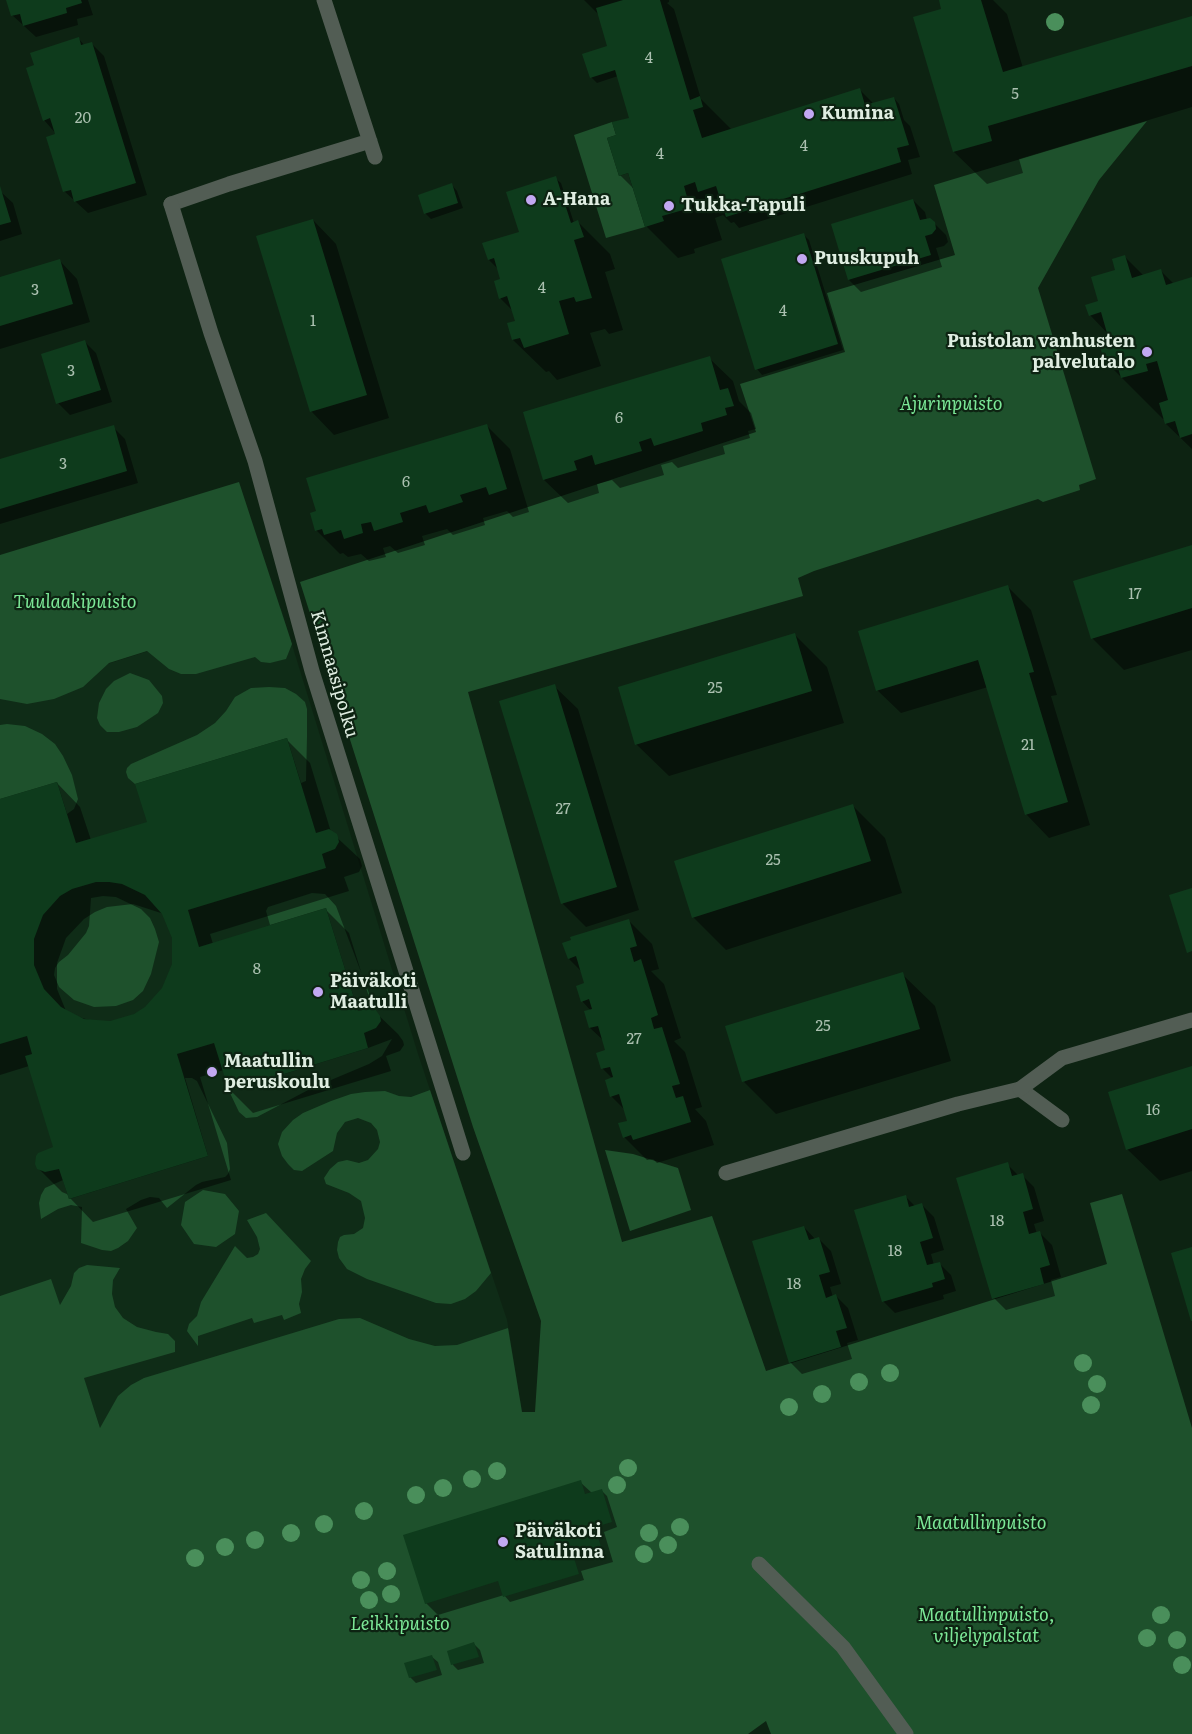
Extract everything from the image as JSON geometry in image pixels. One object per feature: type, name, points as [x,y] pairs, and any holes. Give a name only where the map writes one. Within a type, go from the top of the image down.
[{"type":"street","points":[[324,0],[375,157]]},
{"type":"street","name":"Kimnaasipolku","points":[[370,141],[171,204],[211,333],[255,461],[312,671],[463,1153]]},
{"type":"street","points":[[726,1173],[958,1104],[1020,1089],[1062,1058],[1192,1020]]},
{"type":"street","points":[[1020,1089],[1062,1120]]},
{"type":"street","points":[[759,1563],[843,1647],[906,1734]]},
{"type":"shaded area","name":"Maatullin peruskoulu","points":[[281,609],[418,1054],[507,1320],[522,1412],[120,1488],[53,1286],[0,1296],[0,698]]},
{"type":"green space","points":[[1147,121],[1099,180],[1038,288],[1096,479],[1079,485],[1080,490],[1043,502],[1038,499],[814,571],[798,578],[803,596],[468,692],[622,1242],[712,1216],[766,1371],[1107,1264],[1090,1203],[1122,1194],[1192,1428],[1192,1734],[771,1734],[766,1721],[748,1734],[0,1734],[0,1296],[51,1279],[60,1305],[71,1286],[74,1273],[79,1268],[87,1265],[120,1268],[113,1280],[112,1294],[115,1307],[123,1318],[137,1327],[168,1334],[175,1341],[175,1352],[84,1378],[100,1428],[118,1396],[144,1378],[339,1319],[360,1318],[409,1339],[435,1346],[457,1345],[508,1328],[522,1412],[535,1412],[541,1321],[473,1127],[300,582],[756,432],[740,384],[845,352],[827,293],[955,255],[934,185]]},
{"type":"green space","points":[[612,122],[616,135],[607,138],[619,176],[628,173],[645,227],[606,238],[574,135]]},
{"type":"green space","name":"Tuulaakipuisto","points":[[239,482],[292,644],[286,659],[270,663],[261,662],[255,657],[196,674],[181,674],[169,669],[147,651],[109,663],[83,687],[54,699],[27,704],[0,699],[0,555]]},
{"type":"green space","points":[[130,673],[149,680],[162,696],[163,703],[158,713],[137,727],[119,732],[107,732],[97,718],[99,703],[106,689],[114,681]]},
{"type":"green space","points":[[251,688],[285,688],[305,702],[307,709],[306,781],[301,783],[287,738],[135,784],[128,778],[126,772],[131,764],[197,735],[215,723],[235,697]]},
{"type":"green space","points":[[0,725],[25,726],[42,734],[55,744],[72,775],[78,799],[74,809],[67,814],[57,782],[0,799]]},
{"type":"green space","points":[[312,893],[325,894],[336,906],[375,1009],[358,1011],[326,908],[270,925],[266,911],[268,907]]},
{"type":"green space","points":[[116,897],[141,909],[150,918],[159,942],[151,974],[143,991],[133,1000],[116,1006],[94,1007],[74,1000],[59,987],[54,975],[59,962],[68,955],[86,933],[89,926],[91,898]]},
{"type":"green space","points":[[392,1039],[382,1056],[369,1064],[312,1088],[257,1117],[246,1118],[239,1112],[229,1091],[368,1048]]},
{"type":"green space","points":[[185,1078],[197,1081],[227,1143],[230,1169],[225,1177],[196,1185],[167,1208],[159,1198],[150,1197],[126,1209],[137,1228],[128,1241],[111,1251],[81,1243],[82,1207],[71,1205],[58,1209],[41,1219],[39,1203],[41,1195],[45,1188],[63,1180],[69,1199],[208,1156]]},
{"type":"green space","points":[[430,1090],[491,1273],[476,1291],[465,1299],[451,1304],[436,1303],[367,1279],[347,1269],[339,1258],[337,1250],[340,1237],[354,1234],[363,1228],[365,1218],[361,1201],[349,1193],[326,1184],[324,1178],[338,1162],[347,1160],[359,1163],[368,1160],[378,1149],[380,1142],[377,1130],[371,1123],[358,1118],[345,1122],[337,1133],[333,1151],[302,1171],[294,1170],[288,1164],[278,1144],[282,1132],[293,1120],[331,1101],[365,1092],[385,1091],[411,1097]]},
{"type":"green space","points":[[605,1150],[633,1154],[678,1168],[691,1210],[630,1231]]},
{"type":"green space","points":[[203,1190],[225,1194],[239,1211],[235,1234],[216,1247],[194,1244],[181,1225],[185,1202]]},
{"type":"green space","points":[[266,1213],[311,1261],[301,1279],[302,1292],[299,1304],[301,1313],[284,1320],[282,1315],[254,1323],[252,1318],[198,1336],[198,1346],[187,1331],[189,1324],[197,1316],[201,1302],[235,1246],[247,1258],[258,1254],[260,1249],[257,1237],[247,1220]]},
{"type":"building","points":[[6,0],[81,0],[82,3],[66,8],[67,13],[23,26],[20,14],[11,16]]},
{"type":"building","points":[[623,0],[660,0],[690,100],[700,96],[703,107],[693,110],[702,138],[860,88],[865,105],[894,97],[909,145],[897,148],[901,162],[726,217],[716,186],[698,192],[695,182],[684,186],[690,208],[662,216],[664,221],[645,227],[628,173],[619,176],[607,138],[616,135],[612,122],[629,118],[615,70],[590,78],[582,54],[607,46],[596,8]]},
{"type":"building","points":[[939,0],[981,0],[1003,72],[1192,16],[1192,66],[988,126],[992,141],[953,152],[913,17],[941,9]]},
{"type":"building","points":[[79,37],[81,45],[92,42],[136,183],[74,202],[71,190],[63,192],[46,137],[55,134],[50,118],[43,121],[26,68],[34,65],[30,53]]},
{"type":"building","points":[[556,176],[571,223],[578,220],[584,237],[574,240],[592,298],[576,302],[574,297],[559,301],[569,334],[524,348],[520,338],[512,340],[507,323],[515,321],[507,296],[499,299],[494,281],[500,279],[494,258],[488,260],[482,243],[519,232],[506,192]]},
{"type":"building","points":[[452,183],[458,203],[424,214],[418,195]]},
{"type":"building","points":[[0,186],[11,222],[0,225]]},
{"type":"building","points":[[913,199],[920,220],[930,218],[935,222],[936,229],[932,234],[925,236],[931,255],[848,280],[831,224]]},
{"type":"building","points":[[313,219],[367,395],[310,412],[256,236]]},
{"type":"building","points":[[804,233],[838,344],[755,370],[721,259]]},
{"type":"building","name":"Puistolan vanhusten palvelutalo","points":[[1125,255],[1132,278],[1161,269],[1166,285],[1192,277],[1192,434],[1180,438],[1175,421],[1165,424],[1159,403],[1168,400],[1157,361],[1146,364],[1148,371],[1121,378],[1116,361],[1105,364],[1099,343],[1109,340],[1101,312],[1089,316],[1085,305],[1098,301],[1091,277],[1115,270],[1112,259]]},
{"type":"building","points":[[60,259],[73,304],[0,326],[0,277]]},
{"type":"building","points":[[85,340],[101,390],[56,404],[41,354]]},
{"type":"building","points":[[710,356],[720,390],[728,388],[734,406],[725,408],[727,415],[701,423],[703,431],[654,446],[651,438],[639,442],[642,451],[595,465],[592,455],[574,461],[577,470],[543,480],[523,412]]},
{"type":"building","points":[[487,424],[507,489],[489,495],[486,487],[460,495],[463,502],[429,513],[426,505],[400,513],[403,522],[374,531],[371,522],[361,524],[363,533],[344,539],[341,530],[324,535],[322,529],[315,531],[310,513],[316,511],[306,478]]},
{"type":"building","points":[[114,425],[127,471],[0,509],[0,459]]},
{"type":"building","points":[[1192,545],[1192,608],[1091,639],[1073,581]]},
{"type":"building","points":[[1008,585],[1034,672],[1029,673],[1068,802],[1025,815],[978,660],[876,691],[858,631]]},
{"type":"building","points":[[795,633],[812,691],[635,745],[618,687]]},
{"type":"building","points":[[555,684],[617,887],[561,904],[499,701]]},
{"type":"building","points":[[287,738],[316,833],[329,829],[337,834],[339,842],[335,849],[322,854],[326,868],[188,910],[199,947],[326,908],[358,1011],[375,1009],[381,1021],[376,1028],[364,1033],[368,1048],[229,1091],[214,1043],[177,1054],[208,1156],[69,1199],[59,1169],[45,1172],[37,1169],[35,1164],[38,1153],[53,1147],[25,1056],[32,1054],[27,1036],[0,1044],[0,799],[57,782],[76,843],[147,822],[135,784]],"holes":[[[96,882],[122,884],[145,895],[162,914],[172,938],[172,964],[162,988],[145,1007],[134,1014],[110,1021],[84,1019],[61,1007],[44,989],[34,965],[34,939],[43,915],[60,896],[72,889]]]},
{"type":"building","points":[[853,804],[871,861],[692,918],[674,861]]},
{"type":"building","points":[[1192,888],[1192,951],[1187,953],[1169,895]]},
{"type":"building","points":[[629,919],[637,946],[630,948],[634,962],[641,959],[658,1015],[651,1018],[654,1029],[662,1027],[680,1084],[672,1086],[676,1098],[683,1096],[691,1122],[633,1140],[631,1135],[623,1138],[618,1123],[627,1121],[619,1094],[610,1097],[605,1080],[613,1077],[610,1067],[601,1069],[596,1053],[605,1050],[598,1026],[589,1028],[584,1011],[592,1009],[589,999],[581,1002],[576,986],[584,983],[576,956],[568,959],[562,943],[571,940],[570,937]]},
{"type":"building","points":[[903,972],[920,1029],[742,1082],[725,1026]]},
{"type":"building","points":[[1192,1066],[1192,1129],[1126,1150],[1108,1092]]},
{"type":"building","points":[[1008,1162],[1012,1176],[1023,1173],[1033,1209],[1023,1212],[1029,1234],[1040,1231],[1050,1265],[1040,1268],[1044,1284],[992,1299],[956,1178]]},
{"type":"building","points":[[906,1195],[909,1207],[922,1203],[933,1238],[920,1242],[927,1265],[940,1262],[945,1279],[932,1283],[933,1287],[882,1302],[854,1210]]},
{"type":"building","points":[[804,1226],[809,1240],[819,1237],[830,1272],[819,1275],[826,1298],[836,1294],[847,1328],[836,1331],[841,1347],[789,1363],[752,1241]]},
{"type":"building","points":[[1192,1247],[1192,1321],[1191,1321],[1171,1253]]},
{"type":"building","name":"Päiväkoti Satulinna","points":[[581,1480],[585,1494],[602,1489],[612,1522],[595,1527],[602,1550],[574,1558],[579,1574],[503,1597],[498,1581],[425,1604],[403,1535]]},
{"type":"building","points":[[474,1642],[479,1657],[451,1665],[447,1651]]},
{"type":"building","points":[[432,1655],[437,1670],[409,1678],[404,1663]]},
{"type":"place","name":"Kumina","points":[[809,114]]},
{"type":"place","name":"A-Hana","points":[[531,200]]},
{"type":"place","name":"Tukka-Tapuli","points":[[669,206]]},
{"type":"place","name":"Puuskupuh","points":[[802,259]]},
{"type":"place","name":"Puistolan vanhusten palvelutalo","points":[[1147,352]]},
{"type":"place","name":"Päiväkoti Maatulli","points":[[318,992]]},
{"type":"place","name":"Maatullin peruskoulu","points":[[212,1072]]},
{"type":"place","name":"Päiväkoti Satulinna","points":[[503,1542]]},
{"type":"park label","name":"Ajurinpuisto","points":[[951,405]]},
{"type":"park label","name":"Maatullinpuisto","points":[[981,1524]]},
{"type":"park label","name":"Leikkipuisto","points":[[400,1625]]},
{"type":"park label","name":"Maatullinpuisto, viljelypalstat","points":[[986,1626]]}]
